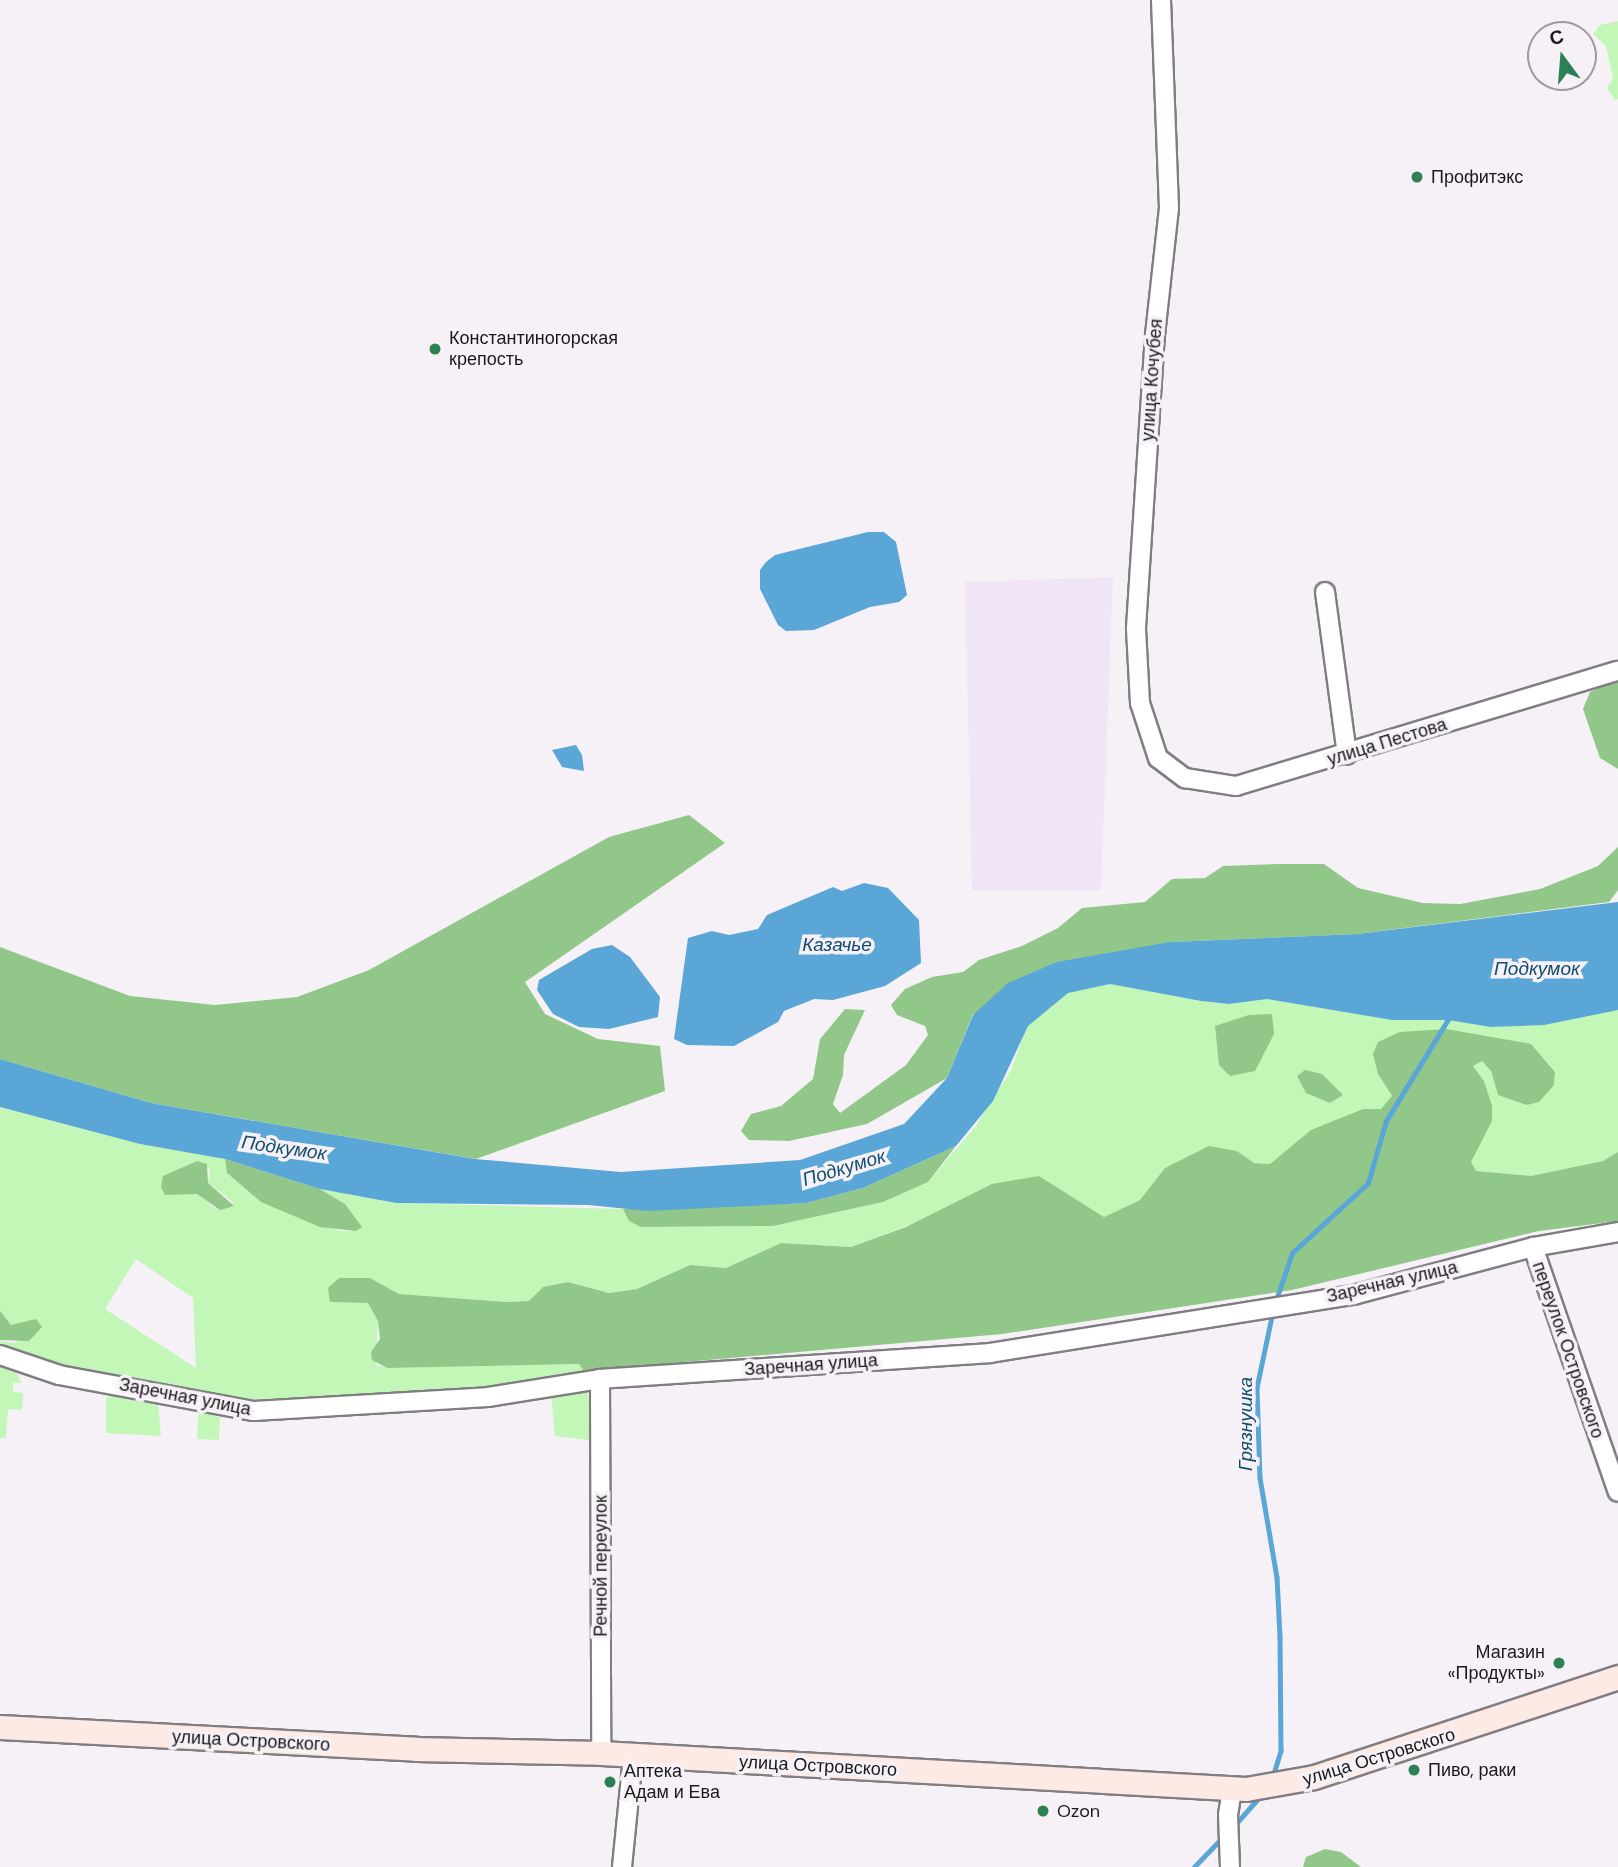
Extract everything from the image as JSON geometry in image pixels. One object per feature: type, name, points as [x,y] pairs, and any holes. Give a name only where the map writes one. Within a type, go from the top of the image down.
[{"type":"street","name":"улица Кочубея","points":[[1158,758],[1140,704],[1136,629],[1155,334],[1169,208],[1161,0]]},
{"type":"street","points":[[1325,593],[1347,755]]},
{"type":"street","name":"улица Пестова","points":[[1158,758],[1185,778],[1237,786],[1347,755],[1618,671]]},
{"type":"street","name":"Заречная улица","points":[[0,1355],[59,1375],[254,1411],[488,1396],[600,1379],[990,1353],[1353,1295],[1533,1247],[1618,1232]]},
{"type":"street","name":"переулок Островского","points":[[1533,1247],[1618,1492]]},
{"type":"street","name":"Речной переулок","points":[[600,1379],[601,1754]]},
{"type":"street","name":"улица Островского","points":[[0,1727],[402,1749],[601,1754],[1239,1790],[1289,1785],[1618,1677]]},
{"type":"street","points":[[622,1867],[633,1756]]},
{"type":"street","points":[[1230,1866],[1228,1815],[1239,1790]]},
{"type":"shaded area","points":[[1113,577],[1101,890],[972,890],[965,582]]},
{"type":"green space","points":[[1618,21],[1618,99],[1615,100],[1607,88],[1613,78],[1606,46],[1597,38],[1600,25]]},
{"type":"green space","points":[[1618,680],[1618,769],[1600,758],[1583,709],[1590,692]]},
{"type":"green space","points":[[689,815],[725,843],[525,982],[545,1014],[598,1039],[660,1046],[665,1091],[476,1159],[151,1103],[0,1059],[0,947],[130,996],[215,1005],[297,997],[369,970],[609,837]]},
{"type":"green space","points":[[1618,847],[1618,890],[1609,902],[1357,934],[1170,942],[973,1014],[947,1078],[867,1124],[789,1141],[749,1140],[741,1131],[751,1114],[781,1106],[813,1079],[820,1039],[845,1009],[865,1010],[844,1055],[843,1075],[833,1104],[840,1113],[906,1065],[928,1035],[925,1026],[897,1015],[891,1005],[905,989],[932,977],[963,972],[979,960],[1022,946],[1058,928],[1082,908],[1145,902],[1172,879],[1205,878],[1223,866],[1280,864],[1324,864],[1358,888],[1423,903],[1460,904],[1540,889],[1598,866]]},
{"type":"green space","points":[[1110,984],[1201,1001],[1229,1004],[1267,999],[1392,1020],[1448,1020],[1491,1027],[1618,1010],[1618,1152],[1603,1161],[1531,1176],[1476,1171],[1470,1163],[1492,1121],[1484,1081],[1473,1066],[1482,1061],[1491,1071],[1498,1095],[1554,1085],[1555,1072],[1531,1044],[1378,1074],[1392,1097],[1381,1110],[1363,1109],[1312,1130],[1270,1164],[1254,1163],[1237,1151],[1165,1168],[1140,1200],[1104,1217],[1039,1176],[851,1247],[781,1243],[726,1268],[690,1265],[637,1289],[609,1293],[568,1282],[543,1287],[529,1301],[506,1302],[399,1294],[370,1278],[330,1302],[368,1303],[378,1321],[376,1365],[387,1368],[579,1364],[584,1371],[485,1389],[414,1395],[219,1400],[137,1378],[80,1374],[0,1350],[0,1341],[16,1343],[31,1321],[11,1325],[0,1311],[0,1107],[140,1144],[225,1159],[227,1173],[261,1202],[340,1231],[356,1231],[345,1204],[320,1189],[396,1203],[623,1209],[629,1221],[642,1227],[773,1226],[883,1202],[928,1182],[975,1127],[1011,1070],[1027,1026],[1068,993]],"holes":[[[1305,1070],[1343,1095],[1330,1103],[1306,1093],[1297,1076]],[[197,1161],[210,1169],[208,1183],[233,1202],[216,1209],[197,1194],[188,1165]],[[136,1259],[193,1298],[196,1368],[105,1309]]]},
{"type":"green space","points":[[1272,1014],[1274,1034],[1255,1071],[1230,1076],[1219,1065],[1215,1026],[1249,1015]]},
{"type":"green space","points":[[1446,1029],[1531,1044],[1555,1072],[1554,1085],[1539,1102],[1527,1105],[1498,1095],[1491,1071],[1482,1061],[1473,1066],[1484,1081],[1492,1106],[1492,1121],[1471,1162],[1476,1171],[1531,1176],[1603,1161],[1618,1152],[1618,1221],[1539,1231],[1292,1290],[1002,1334],[584,1371],[579,1364],[387,1368],[372,1360],[371,1352],[380,1339],[378,1321],[368,1303],[330,1302],[328,1288],[339,1278],[370,1278],[399,1294],[506,1302],[529,1301],[543,1287],[568,1282],[609,1293],[637,1289],[690,1265],[726,1268],[781,1243],[851,1247],[906,1227],[992,1184],[1039,1176],[1104,1217],[1140,1200],[1165,1168],[1209,1146],[1237,1151],[1254,1163],[1270,1164],[1311,1130],[1363,1109],[1381,1109],[1392,1096],[1378,1074],[1373,1054],[1378,1042],[1400,1032]]},
{"type":"green space","points":[[1305,1070],[1322,1074],[1343,1095],[1330,1103],[1306,1093],[1297,1076]]},
{"type":"green space","points":[[956,1146],[928,1182],[883,1202],[773,1226],[641,1227],[629,1221],[623,1209],[806,1203],[863,1188]]},
{"type":"green space","points":[[225,1159],[320,1189],[345,1204],[362,1227],[356,1231],[320,1227],[261,1202],[227,1173]]},
{"type":"green space","points":[[197,1161],[207,1164],[208,1183],[234,1206],[220,1210],[197,1194],[165,1195],[161,1187],[163,1176]]},
{"type":"green space","points":[[0,1311],[11,1325],[36,1319],[42,1327],[29,1341],[0,1340]]},
{"type":"green space","points":[[0,1360],[15,1370],[22,1383],[13,1383],[13,1392],[23,1393],[22,1410],[8,1409],[6,1438],[0,1438]]},
{"type":"green space","points":[[583,1388],[591,1399],[594,1436],[589,1440],[555,1436],[551,1394]]},
{"type":"green space","points":[[119,1393],[158,1403],[161,1436],[106,1433],[106,1398]]},
{"type":"green space","points":[[206,1412],[220,1418],[219,1440],[197,1439],[198,1415]]},
{"type":"green space","points":[[1325,1849],[1341,1852],[1361,1867],[1303,1867],[1306,1857]]},
{"type":"water","points":[[868,532],[884,532],[896,542],[907,595],[899,602],[870,607],[814,630],[786,631],[778,625],[760,589],[760,570],[766,562],[775,555]]},
{"type":"water","points":[[576,745],[582,755],[584,771],[562,767],[552,750]]},
{"type":"water","name":"Казачье","points":[[864,883],[888,888],[919,920],[921,963],[885,986],[833,1000],[814,999],[784,1011],[778,1022],[734,1046],[687,1045],[674,1039],[688,938],[712,931],[729,935],[758,929],[767,915],[833,887],[842,891]]},
{"type":"water","name":"Подкумок","points":[[1618,902],[1618,1010],[1544,1025],[1491,1027],[1448,1020],[1392,1020],[1267,999],[1229,1004],[1201,1001],[1110,984],[1068,993],[1028,1026],[993,1101],[956,1146],[863,1188],[806,1203],[648,1211],[588,1205],[396,1203],[320,1189],[225,1159],[140,1144],[0,1107],[0,1059],[151,1103],[475,1159],[621,1172],[800,1160],[904,1124],[947,1078],[973,1015],[1008,983],[1057,962],[1170,942],[1357,934]]},
{"type":"water","points":[[612,945],[630,957],[660,997],[658,1017],[609,1029],[579,1027],[553,1014],[537,990],[539,980],[592,949]]},
{"type":"waterway","name":"Грязнушка","points":[[1275,1303],[1292,1253],[1368,1183],[1386,1121],[1450,1016]]},
{"type":"waterway","name":"Грязнушка","points":[[1273,1312],[1257,1388],[1260,1478],[1277,1577],[1280,1636],[1281,1751],[1273,1777]]},
{"type":"waterway","name":"Грязнушка","points":[[1234,1826],[1263,1793]]},
{"type":"waterway","name":"Грязнушка","points":[[1194,1867],[1223,1837]]},
{"type":"place","name":"Профитэкс","points":[[1417,177]]},
{"type":"place","name":"Константиногорская крепость","points":[[435,349]]},
{"type":"place","name":"Магазин «Продукты»","points":[[1559,1663]]},
{"type":"place","name":"Пиво, раки","points":[[1414,1770]]},
{"type":"place","name":"Аптека Адам и Ева","points":[[610,1782]]},
{"type":"place","name":"Ozon","points":[[1043,1811]]}]
